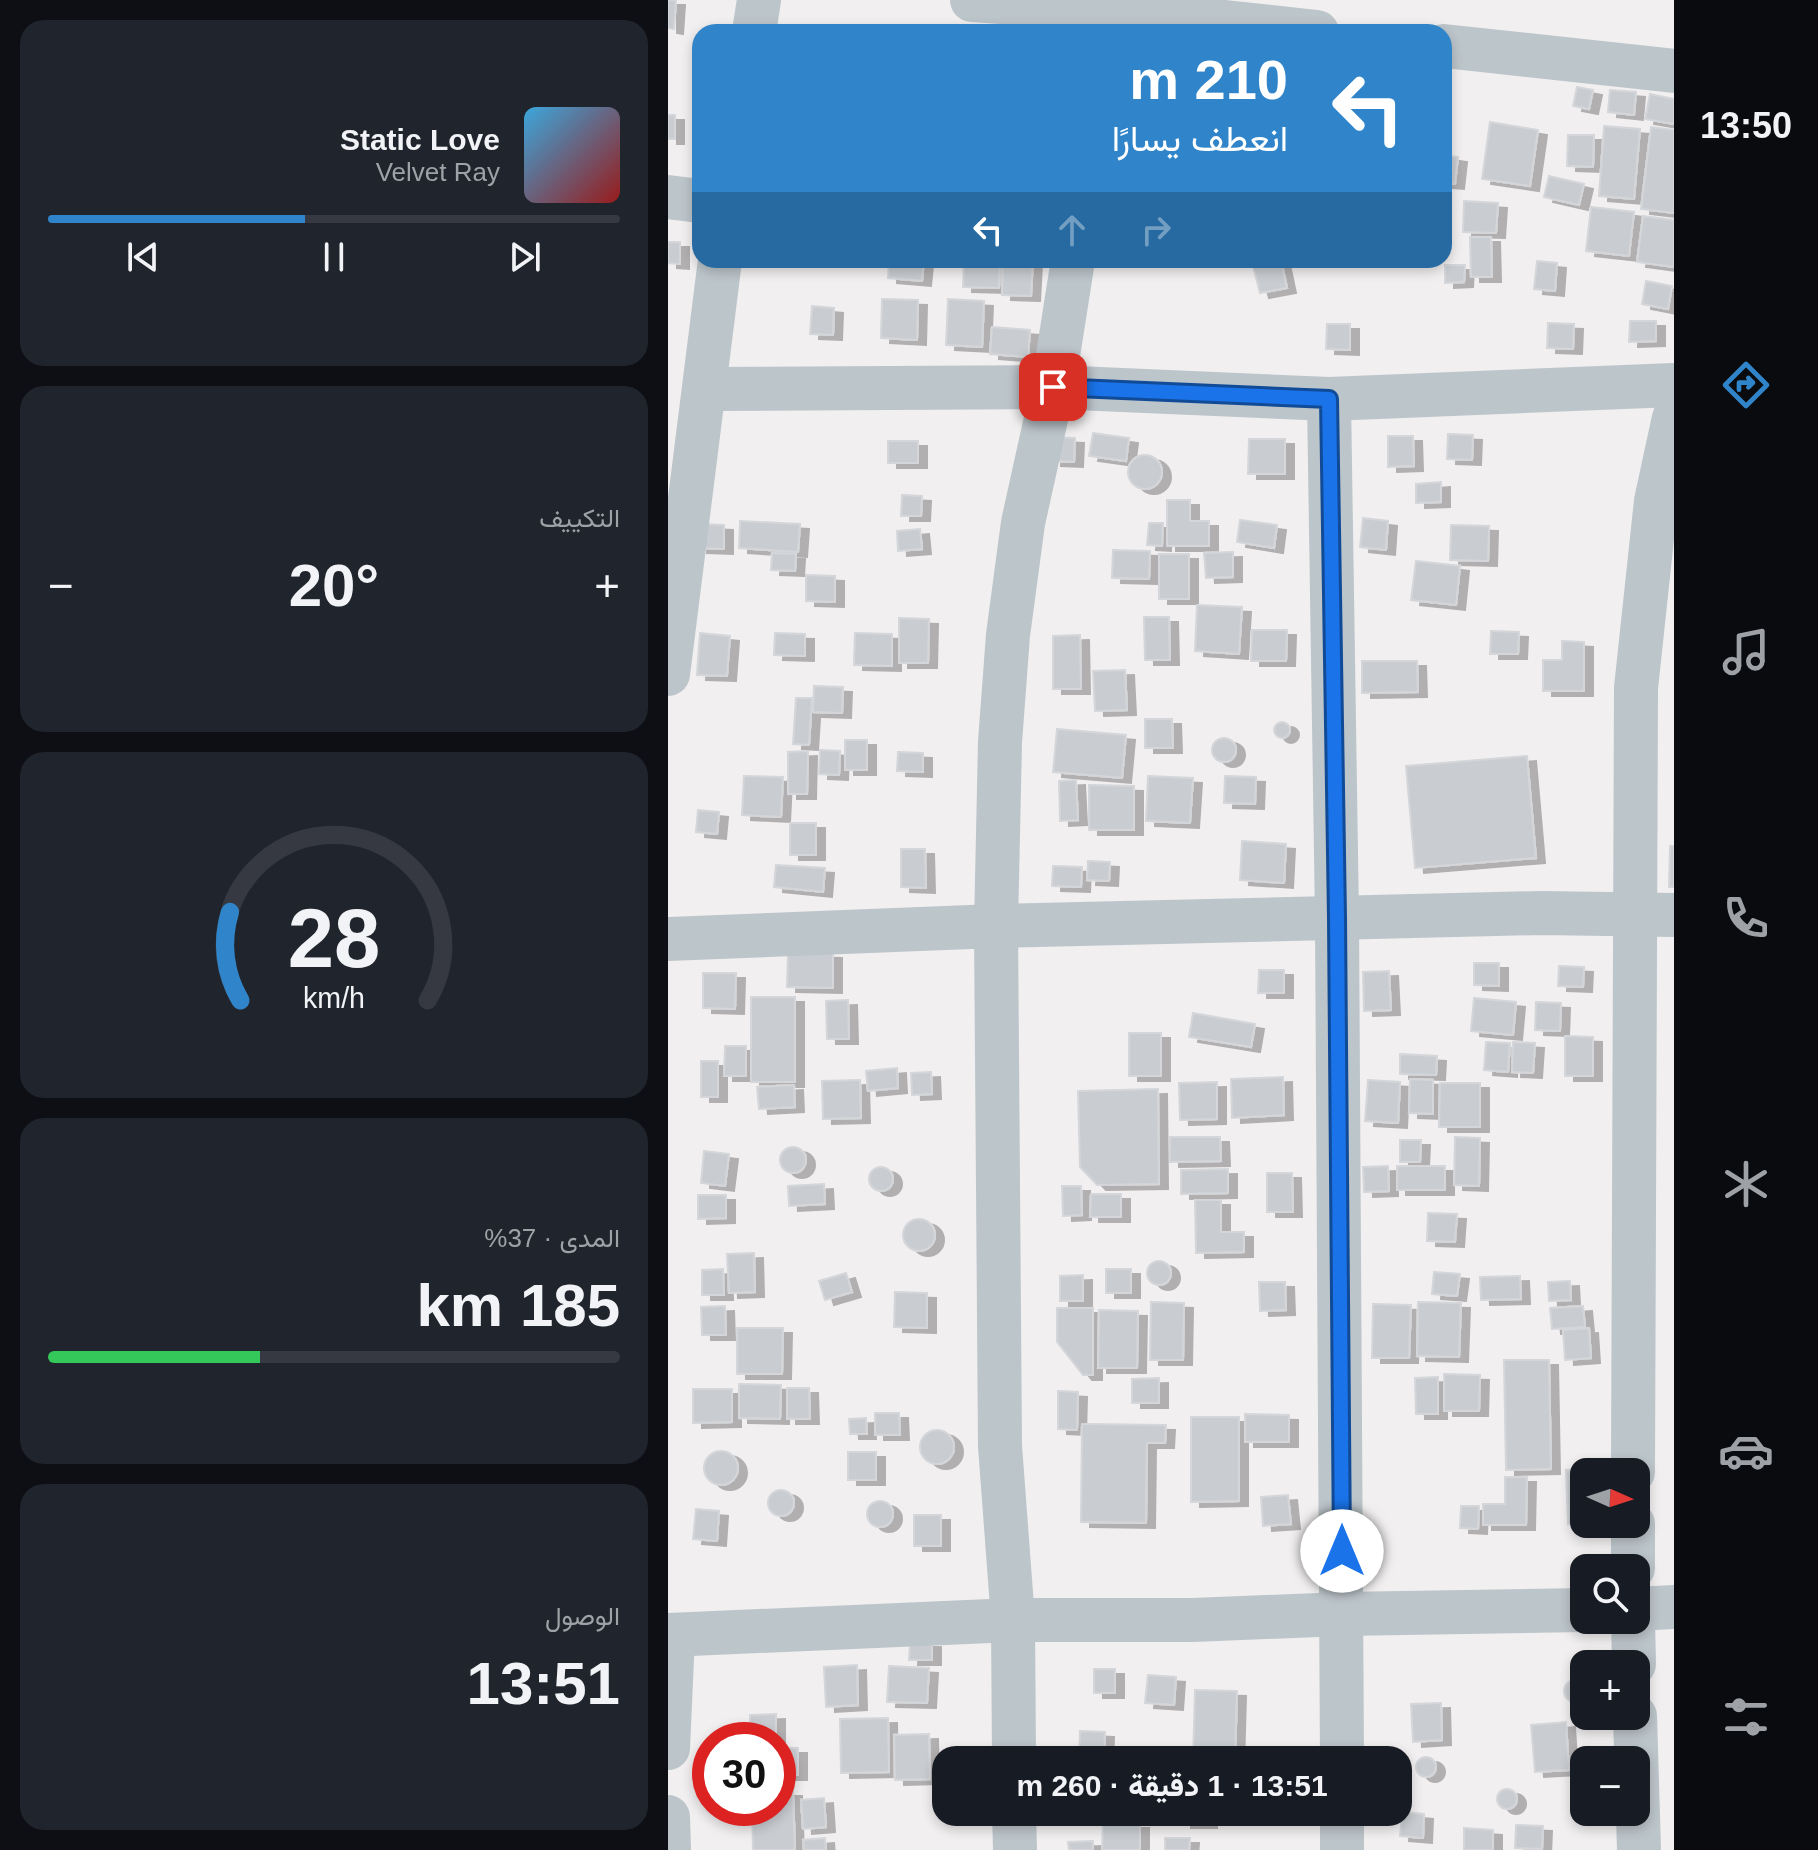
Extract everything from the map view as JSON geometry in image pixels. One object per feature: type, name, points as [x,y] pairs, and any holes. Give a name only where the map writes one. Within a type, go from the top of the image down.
[{"type":"street","points":[[755,24],[759,0]]},
{"type":"street","points":[[972,0],[1226,24]]},
{"type":"street","points":[[1452,47],[1674,71]]},
{"type":"street","points":[[668,197],[692,200]]},
{"type":"street","points":[[668,674],[680,492],[704,389],[719,268]]},
{"type":"street","points":[[1014,1746],[1013,1620],[1000,1446],[996,926],[1000,742],[1008,635],[1023,523],[1053,387],[1072,268]]},
{"type":"street","points":[[704,389],[1053,387],[1329,399],[1674,385]]},
{"type":"street","points":[[1329,399],[1337,918],[1342,1746]]},
{"type":"street","points":[[1634,1458],[1654,915],[1636,688],[1656,501],[1674,418]]},
{"type":"street","points":[[668,939],[996,926],[1541,913],[1654,915]]},
{"type":"street","points":[[1650,1608],[1674,1607]]},
{"type":"street","points":[[668,1748],[670,1636],[1013,1620],[1193,1620],[1570,1610]]},
{"type":"street","points":[[1635,1730],[1639,1850]]},
{"type":"street","points":[[668,1817],[669,1850]]},
{"type":"street","points":[[1014,1826],[1015,1850]]},
{"type":"street","points":[[1342,1826],[1342,1850]]},
{"type":"building","points":[[668,0],[676,0],[674,29],[668,28]]},
{"type":"building","points":[[1577,87],[1593,90],[1589,109],[1573,106]]},
{"type":"building","points":[[1610,90],[1636,92],[1634,115],[1608,112]]},
{"type":"building","points":[[1650,94],[1674,99],[1674,124],[1645,119]]},
{"type":"building","points":[[668,115],[675,115],[675,139],[668,139]]},
{"type":"building","points":[[1490,122],[1538,130],[1530,186],[1482,179]]},
{"type":"building","points":[[1604,126],[1640,129],[1634,199],[1599,196]]},
{"type":"building","points":[[1651,127],[1674,130],[1674,213],[1641,209]]},
{"type":"building","points":[[1568,135],[1594,135],[1593,167],[1567,166]]},
{"type":"building","points":[[1452,156],[1458,157],[1455,184],[1452,184]]},
{"type":"building","points":[[1549,176],[1584,184],[1579,205],[1544,197]]},
{"type":"building","points":[[1464,201],[1498,203],[1496,233],[1463,232]]},
{"type":"building","points":[[1591,207],[1634,212],[1629,256],[1586,251]]},
{"type":"building","points":[[1643,216],[1674,220],[1674,267],[1637,262]]},
{"type":"building","points":[[1470,237],[1491,237],[1492,277],[1471,277]]},
{"type":"building","points":[[668,242],[680,242],[680,264],[668,263]]},
{"type":"building","points":[[1537,261],[1557,263],[1555,291],[1534,289]]},
{"type":"building","points":[[1465,265],[1464,282],[1445,283],[1445,268]]},
{"type":"building","points":[[889,268],[923,268],[922,281],[888,278]]},
{"type":"building","points":[[964,268],[1000,268],[999,288],[963,287]]},
{"type":"building","points":[[1003,268],[1033,268],[1031,296],[1002,295]]},
{"type":"building","points":[[1254,268],[1283,268],[1287,288],[1260,293]]},
{"type":"building","points":[[1646,281],[1672,286],[1668,309],[1642,304]]},
{"type":"building","points":[[882,299],[918,300],[917,340],[881,338]]},
{"type":"building","points":[[948,299],[984,301],[982,347],[946,345]]},
{"type":"building","points":[[812,306],[834,308],[833,335],[810,334]]},
{"type":"building","points":[[1630,321],[1656,321],[1656,341],[1629,342]]},
{"type":"building","points":[[1548,323],[1574,324],[1573,349],[1547,348]]},
{"type":"building","points":[[1327,324],[1350,324],[1350,350],[1326,349]]},
{"type":"building","points":[[992,327],[1030,330],[1028,357],[990,354]]},
{"type":"building","points":[[1093,433],[1129,438],[1126,461],[1089,456]]},
{"type":"building","points":[[1448,434],[1473,435],[1472,460],[1447,459]]},
{"type":"building","points":[[1388,436],[1413,436],[1414,466],[1388,467]]},
{"type":"building","points":[[1053,437],[1075,438],[1074,462],[1052,461]]},
{"type":"building","points":[[1249,439],[1285,439],[1285,474],[1248,474]]},
{"type":"building","points":[[888,441],[918,441],[918,463],[888,463]]},
{"type":"building","points":[[1145,455],[1157,460],[1162,472],[1157,484],[1145,489],[1133,484],[1128,472],[1133,460]]},
{"type":"building","points":[[1441,482],[1441,502],[1416,503],[1416,484]]},
{"type":"building","points":[[902,495],[922,496],[921,516],[901,516]]},
{"type":"building","points":[[1167,500],[1190,500],[1190,521],[1209,521],[1209,546],[1167,546]]},
{"type":"building","points":[[1363,518],[1388,521],[1386,550],[1360,547]]},
{"type":"building","points":[[1240,520],[1277,525],[1274,548],[1237,542]]},
{"type":"building","points":[[740,521],[800,524],[798,552],[739,548]]},
{"type":"building","points":[[1149,523],[1163,523],[1162,546],[1147,545]]},
{"type":"building","points":[[699,524],[724,525],[724,549],[698,548]]},
{"type":"building","points":[[1451,525],[1489,526],[1488,561],[1450,560]]},
{"type":"building","points":[[920,529],[922,549],[898,551],[897,531]]},
{"type":"building","points":[[1113,550],[1150,551],[1149,579],[1112,578]]},
{"type":"building","points":[[1233,552],[1233,577],[1206,578],[1204,553]]},
{"type":"building","points":[[772,553],[796,554],[795,571],[771,570]]},
{"type":"building","points":[[1159,554],[1189,554],[1189,599],[1159,599]]},
{"type":"building","points":[[1416,561],[1460,566],[1456,605],[1411,600]]},
{"type":"building","points":[[806,575],[835,576],[835,602],[806,601]]},
{"type":"building","points":[[1197,605],[1242,607],[1239,654],[1195,651]]},
{"type":"building","points":[[1144,617],[1169,617],[1170,660],[1145,660]]},
{"type":"building","points":[[899,618],[929,619],[928,663],[899,663]]},
{"type":"building","points":[[1252,630],[1287,630],[1286,661],[1251,661]]},
{"type":"building","points":[[1491,631],[1519,632],[1518,654],[1490,654]]},
{"type":"building","points":[[700,633],[730,636],[727,676],[697,675]]},
{"type":"building","points":[[775,633],[805,634],[805,656],[774,655]]},
{"type":"building","points":[[855,633],[892,634],[892,666],[854,665]]},
{"type":"building","points":[[1080,635],[1081,689],[1053,689],[1053,636]]},
{"type":"building","points":[[1562,641],[1584,642],[1584,691],[1543,691],[1543,660],[1562,660]]},
{"type":"building","points":[[1362,661],[1417,661],[1418,692],[1362,693]]},
{"type":"building","points":[[1125,670],[1127,710],[1095,711],[1093,671]]},
{"type":"building","points":[[814,686],[843,687],[842,713],[813,712]]},
{"type":"building","points":[[796,698],[812,698],[809,745],[793,744]]},
{"type":"building","points":[[1145,719],[1172,719],[1173,748],[1145,748]]},
{"type":"building","points":[[1279,722],[1285,722],[1290,730],[1288,736],[1279,738],[1274,733],[1274,727]]},
{"type":"building","points":[[1057,729],[1126,735],[1122,778],[1053,772]]},
{"type":"building","points":[[1224,738],[1235,745],[1236,750],[1229,761],[1224,762],[1213,755],[1212,750],[1219,739]]},
{"type":"building","points":[[845,740],[867,740],[867,770],[845,770]]},
{"type":"building","points":[[820,750],[840,751],[839,775],[819,774]]},
{"type":"building","points":[[808,751],[807,794],[788,794],[788,752]]},
{"type":"building","points":[[898,752],[923,753],[923,772],[897,771]]},
{"type":"building","points":[[1527,756],[1536,858],[1415,868],[1406,766]]},
{"type":"building","points":[[744,776],[783,777],[781,817],[742,815]]},
{"type":"building","points":[[1148,776],[1193,778],[1190,823],[1146,821]]},
{"type":"building","points":[[1225,776],[1256,777],[1255,804],[1224,803]]},
{"type":"building","points":[[1076,780],[1078,820],[1060,821],[1059,781]]},
{"type":"building","points":[[1089,785],[1134,786],[1134,830],[1089,830]]},
{"type":"building","points":[[698,810],[719,812],[717,834],[696,832]]},
{"type":"building","points":[[790,823],[816,823],[816,855],[790,855]]},
{"type":"building","points":[[1242,841],[1286,844],[1284,883],[1240,880]]},
{"type":"building","points":[[1670,846],[1674,846],[1674,887],[1669,887]]},
{"type":"building","points":[[901,849],[925,849],[926,888],[901,887]]},
{"type":"building","points":[[1088,861],[1110,862],[1109,881],[1087,880]]},
{"type":"building","points":[[776,865],[825,868],[823,892],[774,887]]},
{"type":"building","points":[[1053,866],[1082,867],[1081,887],[1052,886]]},
{"type":"building","points":[[788,952],[833,953],[833,988],[787,987]]},
{"type":"building","points":[[1474,963],[1499,963],[1499,986],[1474,985]]},
{"type":"building","points":[[1559,966],[1584,967],[1583,987],[1558,986]]},
{"type":"building","points":[[1259,970],[1284,970],[1284,993],[1258,993]]},
{"type":"building","points":[[1389,971],[1391,1010],[1364,1011],[1363,972]]},
{"type":"building","points":[[703,973],[736,973],[735,1009],[703,1008]]},
{"type":"building","points":[[751,997],[795,997],[795,1082],[751,1082]]},
{"type":"building","points":[[1474,998],[1516,1002],[1513,1035],[1471,1031]]},
{"type":"building","points":[[848,1000],[849,1039],[827,1039],[826,1001]]},
{"type":"building","points":[[1536,1002],[1561,1003],[1560,1031],[1535,1030]]},
{"type":"building","points":[[1193,1013],[1255,1024],[1251,1047],[1189,1037]]},
{"type":"building","points":[[1129,1033],[1161,1033],[1161,1076],[1129,1076]]},
{"type":"building","points":[[1565,1036],[1593,1037],[1593,1076],[1565,1076]]},
{"type":"building","points":[[1486,1042],[1510,1043],[1508,1072],[1484,1070]]},
{"type":"building","points":[[1513,1042],[1535,1043],[1533,1073],[1512,1072]]},
{"type":"building","points":[[725,1046],[746,1046],[746,1076],[724,1076]]},
{"type":"building","points":[[1400,1054],[1437,1056],[1436,1075],[1400,1074]]},
{"type":"building","points":[[701,1061],[718,1061],[718,1097],[701,1097]]},
{"type":"building","points":[[897,1068],[898,1088],[868,1091],[866,1071]]},
{"type":"building","points":[[931,1072],[932,1094],[912,1095],[911,1073]]},
{"type":"building","points":[[1283,1077],[1284,1115],[1232,1118],[1231,1079]]},
{"type":"building","points":[[1410,1079],[1433,1080],[1433,1114],[1409,1113]]},
{"type":"building","points":[[860,1080],[861,1118],[823,1119],[822,1081]]},
{"type":"building","points":[[1368,1080],[1400,1082],[1398,1123],[1365,1121]]},
{"type":"building","points":[[1217,1082],[1217,1119],[1180,1120],[1179,1083]]},
{"type":"building","points":[[1440,1083],[1480,1083],[1480,1127],[1439,1127]]},
{"type":"building","points":[[794,1085],[795,1107],[759,1109],[757,1087]]},
{"type":"building","points":[[1158,1089],[1159,1184],[1097,1185],[1080,1167],[1078,1091]]},
{"type":"building","points":[[1170,1137],[1220,1137],[1221,1161],[1170,1162]]},
{"type":"building","points":[[1455,1137],[1480,1138],[1479,1186],[1454,1185]]},
{"type":"building","points":[[1400,1140],[1421,1140],[1420,1162],[1400,1162]]},
{"type":"building","points":[[793,1147],[802,1151],[806,1160],[802,1169],[793,1173],[784,1169],[780,1160],[784,1151]]},
{"type":"building","points":[[704,1151],[729,1154],[725,1186],[701,1183]]},
{"type":"building","points":[[1388,1166],[1389,1191],[1364,1192],[1363,1167]]},
{"type":"building","points":[[1397,1166],[1445,1166],[1445,1190],[1397,1190]]},
{"type":"building","points":[[881,1167],[889,1171],[893,1179],[889,1187],[881,1191],[873,1187],[869,1179],[873,1171]]},
{"type":"building","points":[[1228,1169],[1228,1193],[1181,1194],[1181,1170]]},
{"type":"building","points":[[1267,1173],[1292,1173],[1293,1212],[1267,1212]]},
{"type":"building","points":[[824,1184],[825,1204],[789,1206],[788,1186]]},
{"type":"building","points":[[1062,1186],[1081,1186],[1082,1215],[1063,1216]]},
{"type":"building","points":[[1091,1194],[1121,1194],[1121,1217],[1090,1217]]},
{"type":"building","points":[[698,1195],[726,1195],[726,1218],[698,1219]]},
{"type":"building","points":[[1195,1200],[1221,1200],[1221,1232],[1244,1232],[1244,1252],[1196,1253]]},
{"type":"building","points":[[1428,1213],[1457,1214],[1455,1242],[1427,1241]]},
{"type":"building","points":[[919,1219],[930,1224],[935,1235],[930,1246],[919,1251],[908,1246],[903,1235],[908,1224]]},
{"type":"building","points":[[754,1253],[755,1292],[729,1293],[727,1254]]},
{"type":"building","points":[[1159,1261],[1167,1265],[1171,1273],[1167,1281],[1159,1285],[1151,1281],[1147,1273],[1151,1265]]},
{"type":"building","points":[[723,1269],[724,1295],[702,1295],[702,1270]]},
{"type":"building","points":[[1106,1269],[1131,1269],[1131,1293],[1106,1293]]},
{"type":"building","points":[[1434,1272],[1460,1274],[1457,1296],[1432,1294]]},
{"type":"building","points":[[846,1273],[852,1292],[825,1300],[819,1281]]},
{"type":"building","points":[[1083,1275],[1083,1301],[1060,1301],[1060,1276]]},
{"type":"building","points":[[1520,1276],[1521,1299],[1481,1300],[1480,1277]]},
{"type":"building","points":[[1570,1281],[1571,1300],[1549,1301],[1548,1282]]},
{"type":"building","points":[[1259,1282],[1285,1282],[1286,1310],[1260,1311]]},
{"type":"building","points":[[895,1292],[927,1293],[927,1328],[894,1327]]},
{"type":"building","points":[[1151,1302],[1184,1303],[1183,1360],[1150,1360]]},
{"type":"building","points":[[1418,1302],[1461,1303],[1459,1357],[1417,1356]]},
{"type":"building","points":[[1373,1304],[1411,1305],[1409,1358],[1372,1358]]},
{"type":"building","points":[[725,1306],[726,1335],[702,1335],[701,1307]]},
{"type":"building","points":[[1583,1306],[1585,1327],[1552,1329],[1550,1308]]},
{"type":"building","points":[[1057,1308],[1093,1308],[1093,1375],[1083,1375],[1057,1342]]},
{"type":"building","points":[[1099,1310],[1138,1311],[1137,1368],[1098,1368]]},
{"type":"building","points":[[737,1328],[783,1328],[782,1374],[737,1374]]},
{"type":"building","points":[[1589,1328],[1591,1358],[1565,1360],[1563,1330]]},
{"type":"building","points":[[1504,1360],[1549,1360],[1551,1469],[1506,1470]]},
{"type":"building","points":[[1444,1374],[1480,1375],[1479,1411],[1444,1411]]},
{"type":"building","points":[[1438,1377],[1438,1414],[1416,1414],[1415,1378]]},
{"type":"building","points":[[1159,1378],[1159,1403],[1132,1403],[1132,1379]]},
{"type":"building","points":[[739,1384],[781,1385],[780,1419],[739,1418]]},
{"type":"building","points":[[787,1388],[809,1388],[810,1419],[787,1419]]},
{"type":"building","points":[[693,1389],[732,1389],[732,1422],[693,1423]]},
{"type":"building","points":[[1058,1391],[1078,1392],[1077,1430],[1058,1429]]},
{"type":"building","points":[[875,1413],[899,1413],[900,1435],[875,1435]]},
{"type":"building","points":[[1245,1414],[1289,1415],[1289,1442],[1245,1442]]},
{"type":"building","points":[[1191,1417],[1239,1417],[1239,1501],[1191,1502]]},
{"type":"building","points":[[866,1418],[867,1434],[850,1434],[849,1419]]},
{"type":"building","points":[[1082,1424],[1166,1425],[1165,1443],[1147,1443],[1146,1523],[1081,1522]]},
{"type":"building","points":[[937,1430],[949,1435],[954,1447],[949,1459],[937,1464],[925,1459],[920,1447],[925,1435]]},
{"type":"building","points":[[721,1451],[733,1456],[738,1468],[733,1480],[721,1485],[709,1480],[704,1468],[709,1456]]},
{"type":"building","points":[[848,1452],[876,1452],[876,1480],[848,1480]]},
{"type":"building","points":[[1566,1470],[1570,1470],[1568,1524]]},
{"type":"building","points":[[1505,1477],[1527,1477],[1526,1525],[1483,1525],[1483,1504],[1505,1504]]},
{"type":"building","points":[[781,1490],[790,1494],[794,1503],[790,1512],[781,1516],[772,1512],[768,1503],[772,1494]]},
{"type":"building","points":[[1288,1495],[1291,1524],[1263,1526],[1261,1497]]},
{"type":"building","points":[[880,1501],[889,1505],[893,1514],[889,1523],[880,1527],[871,1523],[867,1514],[871,1505]]},
{"type":"building","points":[[1461,1506],[1479,1506],[1478,1529],[1460,1528]]},
{"type":"building","points":[[696,1509],[719,1511],[717,1541],[693,1539]]},
{"type":"building","points":[[914,1515],[941,1515],[941,1546],[914,1546]]},
{"type":"building","points":[[910,1642],[932,1642],[932,1660],[909,1660]]},
{"type":"building","points":[[857,1665],[858,1705],[826,1707],[824,1667]]},
{"type":"building","points":[[889,1666],[929,1668],[927,1703],[887,1702]]},
{"type":"building","points":[[1094,1669],[1115,1669],[1115,1693],[1094,1693]]},
{"type":"building","points":[[1148,1675],[1176,1677],[1174,1705],[1145,1703]]},
{"type":"building","points":[[1570,1682],[1570,1700],[1564,1691]]},
{"type":"building","points":[[1195,1690],[1237,1691],[1235,1746],[1193,1746]]},
{"type":"building","points":[[1441,1703],[1442,1740],[1413,1742],[1411,1704]]},
{"type":"building","points":[[776,1714],[776,1722],[750,1722],[750,1715]]},
{"type":"building","points":[[888,1718],[889,1772],[841,1773],[840,1719]]},
{"type":"building","points":[[1566,1722],[1569,1770],[1535,1772],[1531,1725]]},
{"type":"building","points":[[1080,1731],[1105,1732],[1104,1746],[1079,1746]]},
{"type":"building","points":[[929,1734],[930,1779],[895,1780],[894,1735]]},
{"type":"building","points":[[796,1748],[798,1748],[796,1775]]},
{"type":"building","points":[[1426,1757],[1433,1760],[1436,1767],[1433,1774],[1426,1777],[1419,1774],[1416,1767],[1419,1760]]},
{"type":"building","points":[[1507,1789],[1514,1792],[1517,1799],[1514,1806],[1507,1809],[1500,1806],[1497,1799],[1500,1792]]},
{"type":"building","points":[[824,1798],[826,1827],[803,1829],[801,1800]]},
{"type":"building","points":[[1412,1813],[1424,1814],[1423,1838],[1400,1836],[1401,1826],[1412,1826]]},
{"type":"building","points":[[1516,1825],[1543,1826],[1542,1849],[1515,1848]]},
{"type":"building","points":[[752,1826],[794,1826],[795,1850],[753,1850]]},
{"type":"building","points":[[1103,1826],[1140,1826],[1140,1850],[1102,1850]]},
{"type":"building","points":[[1464,1828],[1493,1830],[1493,1850],[1464,1850]]},
{"type":"building","points":[[825,1838],[826,1850],[804,1850],[803,1840]]},
{"type":"building","points":[[1165,1838],[1190,1838],[1189,1850],[1165,1850]]},
{"type":"building","points":[[1093,1841],[1093,1850],[1069,1850],[1068,1842]]},
{"type":"route","points":[[1053,387],[1329,399],[1342,1551]]}]
